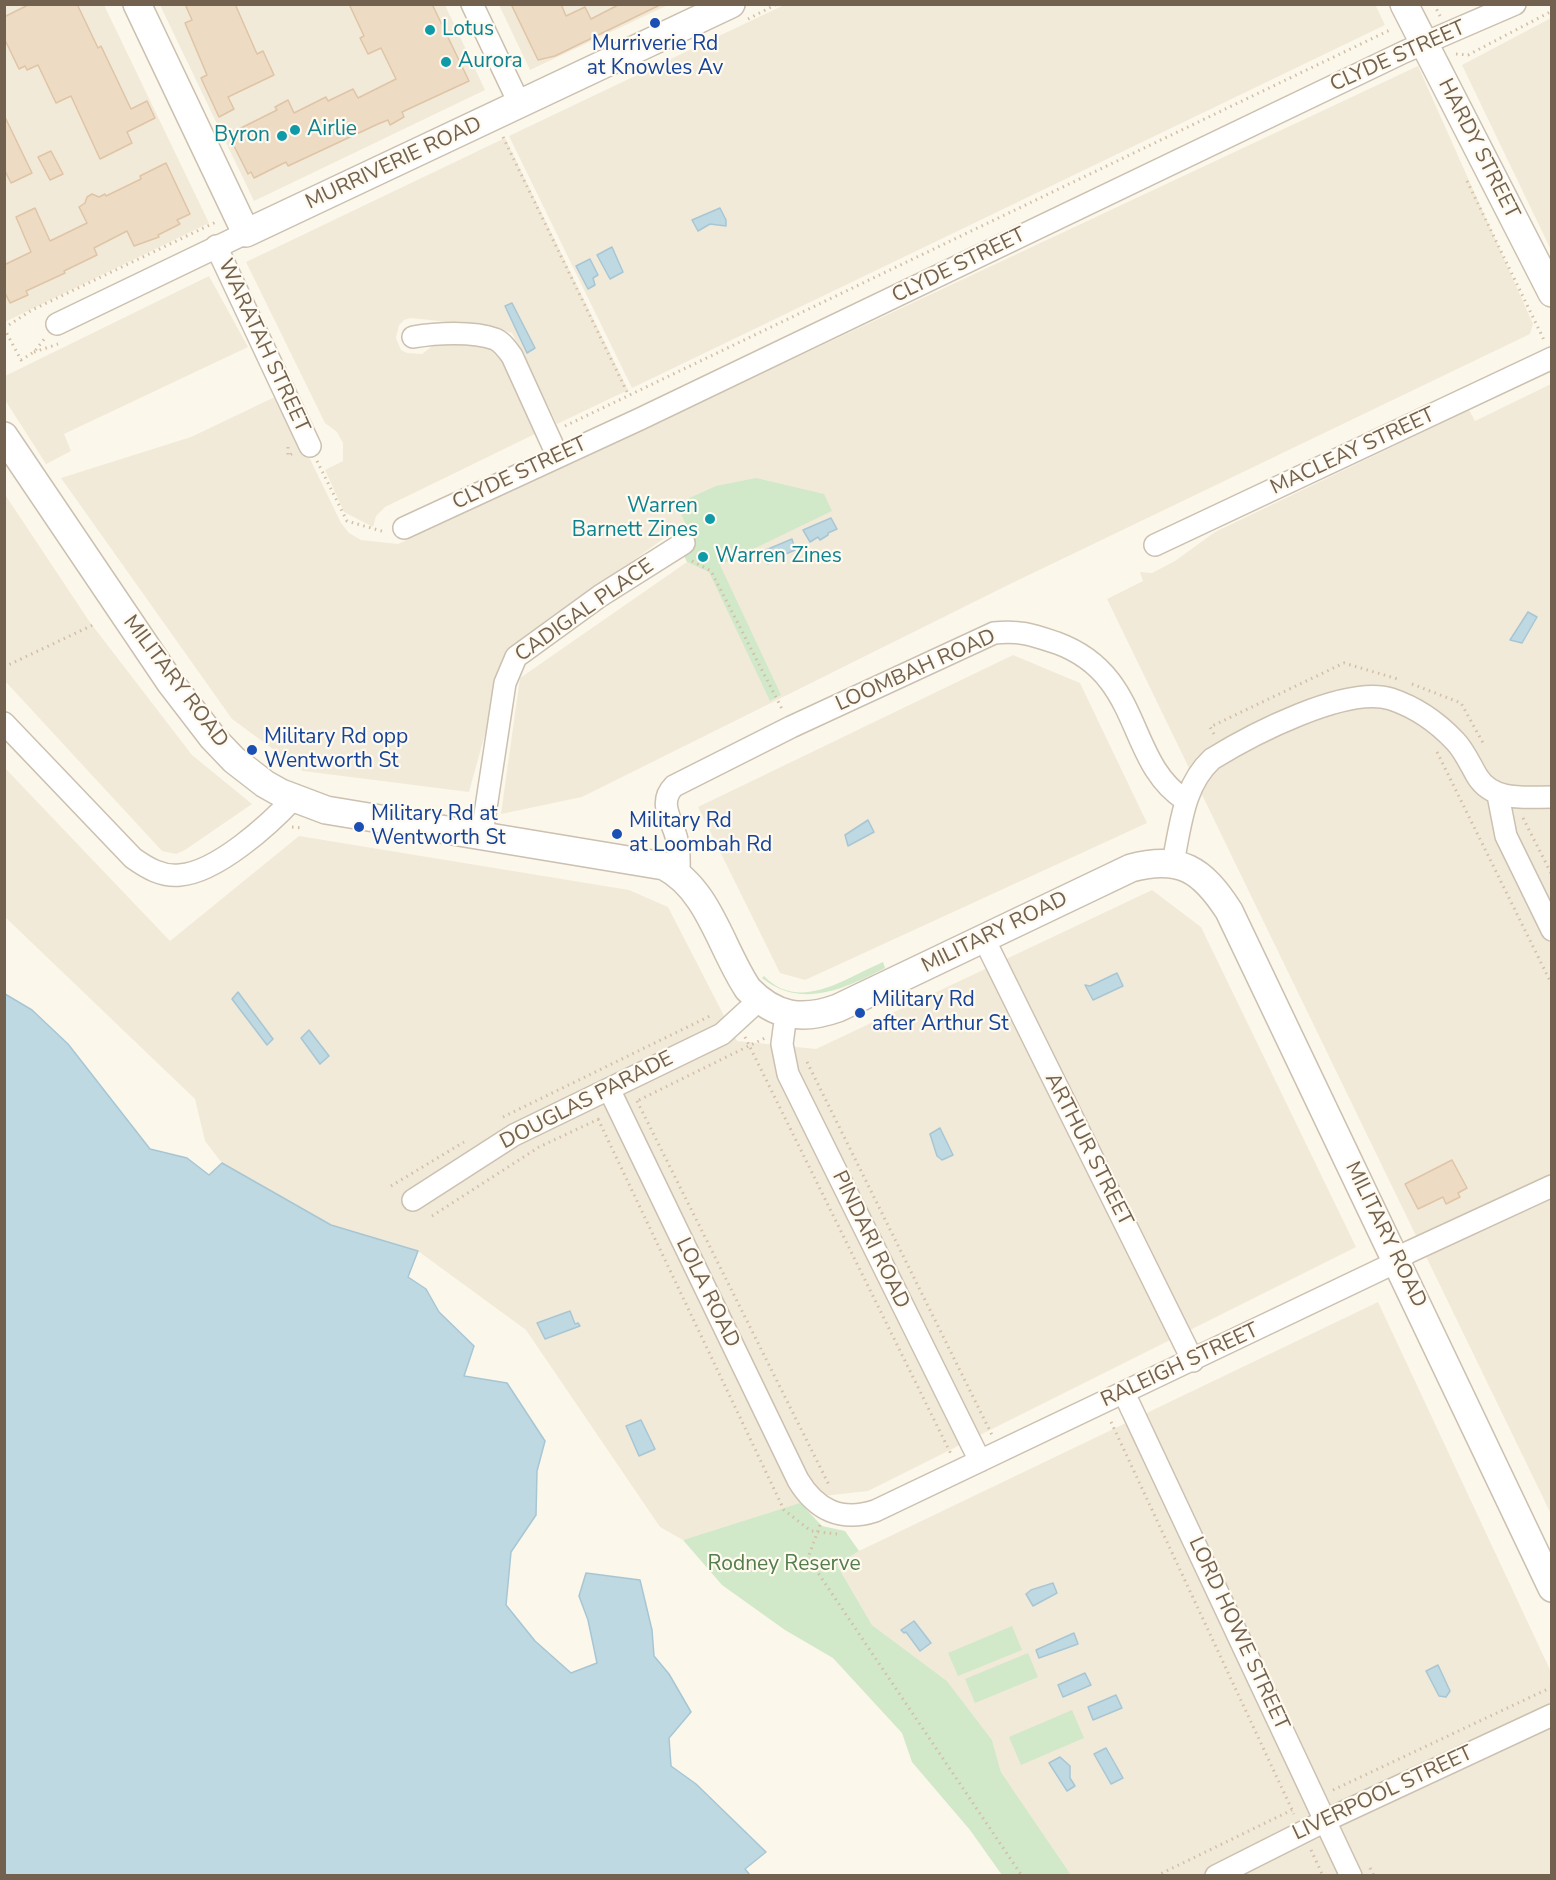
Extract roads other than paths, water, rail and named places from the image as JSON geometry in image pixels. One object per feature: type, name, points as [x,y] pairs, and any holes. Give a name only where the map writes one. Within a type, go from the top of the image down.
[{"type":"street","points":[[137,4],[246,233]]},
{"type":"street","points":[[471,4],[520,105]]},
{"type":"street","name":"CLYDE STREET","points":[[404,528],[640,419],[1423,43],[1515,4]]},
{"type":"street","name":"MURRIVERIE ROAD","points":[[57,324],[216,246],[727,6]]},
{"type":"street","name":"HARDY STREET","points":[[1399,16],[1423,43],[1551,293]]},
{"type":"street","name":"WARATAH STREET","points":[[216,246],[310,446]]},
{"type":"street","points":[[413,337],[436,333],[454,334],[495,339],[501,343],[512,356],[558,457]]},
{"type":"street","name":"MACLEAY STREET","points":[[1155,545],[1549,351]]},
{"type":"street","name":"MILITARY ROAD","points":[[4,436],[170,682],[213,738],[251,775],[294,798],[326,810],[644,861],[679,874],[700,899],[740,977],[759,1000],[786,1014],[818,1016],[838,1008],[1122,871],[1142,865],[1173,862],[1200,876],[1215,889],[1229,911],[1551,1588]]},
{"type":"street","name":"CADIGAL PLACE","points":[[482,834],[505,683],[516,657],[600,596],[684,543]]},
{"type":"street","name":"LOOMBAH ROAD","points":[[679,874],[678,842],[666,807],[669,791],[681,780],[994,633],[1017,631],[1064,646],[1088,659],[1109,678],[1122,699],[1159,775],[1173,792],[1185,800]]},
{"type":"street","points":[[1173,862],[1185,800],[1202,768],[1217,755],[1307,712],[1355,697],[1390,699],[1433,720],[1457,743],[1480,781],[1505,796],[1551,797]]},
{"type":"street","points":[[4,723],[133,858],[147,868],[162,874],[179,875],[206,868],[274,820],[294,798]]},
{"type":"street","points":[[1505,796],[1506,836],[1551,930]]},
{"type":"street","name":"ARTHUR STREET","points":[[984,939],[1193,1361]]},
{"type":"street","name":"DOUGLAS PARADE","points":[[413,1200],[514,1135],[722,1034],[759,1000]]},
{"type":"street","name":"PINDARI ROAD","points":[[786,1014],[782,1044],[788,1074],[980,1461]]},
{"type":"street","name":"LOLA ROAD","points":[[609,1089],[807,1495]]},
{"type":"street","name":"RALEIGH STREET","points":[[807,1495],[825,1509],[845,1516],[859,1516],[1193,1361],[1397,1261],[1409,1252],[1551,1186]]},
{"type":"street","name":"LORD HOWE STREET","points":[[1124,1393],[1352,1875]]},
{"type":"street","name":"LIVERPOOL STREET","points":[[1216,1875],[1326,1820],[1551,1715]]},
{"type":"water","points":[[720,208],[726,220],[726,226],[710,224],[698,231],[692,220]]},
{"type":"water","points":[[612,247],[623,272],[610,279],[597,255]]},
{"type":"water","points":[[590,259],[598,275],[593,278],[595,285],[588,289],[576,266]]},
{"type":"water","points":[[512,303],[535,348],[527,353],[505,306]]},
{"type":"water","points":[[831,518],[837,529],[820,540],[818,537],[810,542],[803,530]]},
{"type":"water","points":[[792,539],[795,550],[768,564],[761,552]]},
{"type":"water","points":[[1528,612],[1537,617],[1522,643],[1510,640]]},
{"type":"water","points":[[868,820],[874,832],[848,846],[845,835]]},
{"type":"water","points":[[1117,973],[1123,986],[1093,1000],[1085,985],[1090,986]]},
{"type":"water","points":[[238,992],[273,1039],[267,1045],[232,999]]},
{"type":"water","points":[[5,994],[32,1010],[68,1044],[150,1149],[187,1158],[209,1175],[222,1163],[331,1225],[418,1251],[408,1277],[426,1289],[439,1312],[474,1346],[464,1376],[507,1383],[545,1441],[537,1471],[536,1515],[511,1552],[506,1605],[535,1641],[571,1673],[597,1663],[588,1620],[579,1596],[586,1573],[640,1580],[652,1630],[654,1656],[669,1674],[691,1712],[669,1738],[671,1766],[696,1784],[766,1852],[745,1869],[750,1875],[5,1875]]},
{"type":"water","points":[[309,1030],[329,1056],[320,1064],[301,1038]]},
{"type":"water","points":[[940,1128],[953,1155],[942,1160],[937,1156],[930,1134]]},
{"type":"water","points":[[570,1311],[575,1324],[578,1323],[580,1326],[545,1339],[537,1323]]},
{"type":"water","points":[[641,1420],[655,1449],[639,1456],[626,1426]]},
{"type":"water","points":[[1053,1583],[1057,1593],[1033,1606],[1026,1594],[1031,1590]]},
{"type":"water","points":[[914,1621],[931,1643],[920,1651],[906,1632],[901,1630]]},
{"type":"water","points":[[1074,1633],[1078,1644],[1039,1658],[1036,1650]]},
{"type":"water","points":[[1438,1665],[1450,1691],[1446,1697],[1439,1696],[1426,1671]]},
{"type":"water","points":[[1085,1673],[1091,1685],[1063,1697],[1058,1685]]},
{"type":"water","points":[[1116,1695],[1122,1708],[1093,1720],[1088,1707]]},
{"type":"water","points":[[1106,1748],[1123,1778],[1111,1784],[1094,1754]]},
{"type":"water","points":[[1060,1757],[1070,1766],[1070,1778],[1075,1786],[1067,1791],[1049,1763]]},
{"type":"place","name":"Murriverie Rd at Knowles Av","points":[[655,23]]},
{"type":"place","name":"Lotus","points":[[430,30]]},
{"type":"place","name":"Aurora","points":[[446,62]]},
{"type":"place","name":"Airlie","points":[[295,130]]},
{"type":"place","name":"Byron","points":[[282,136]]},
{"type":"place","name":"Warren Barnett Zines","points":[[710,519]]},
{"type":"place","name":"Warren Zines","points":[[703,557]]},
{"type":"place","name":"Military Rd opp Wentworth St","points":[[252,750]]},
{"type":"place","name":"Military Rd at Wentworth St","points":[[359,827]]},
{"type":"place","name":"Military Rd at Loombah Rd","points":[[617,834]]},
{"type":"place","name":"Military Rd after Arthur St","points":[[860,1013]]},
{"type":"park label","name":"Rodney Reserve","points":[[784,1565]]}]
